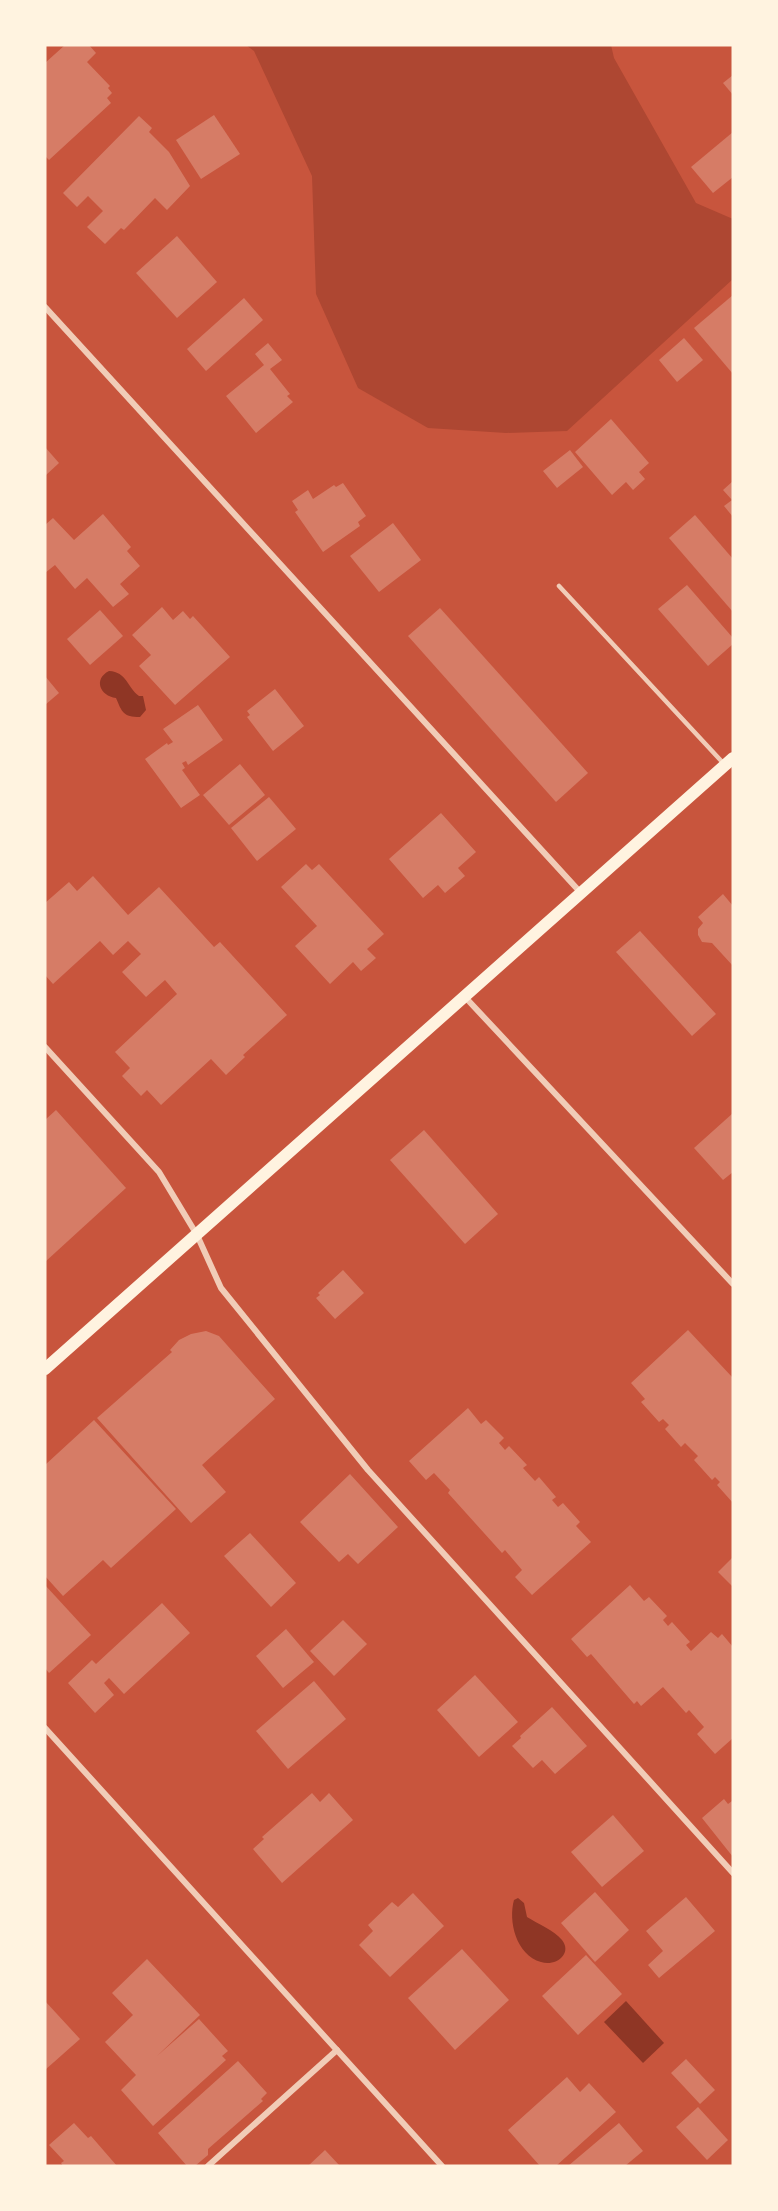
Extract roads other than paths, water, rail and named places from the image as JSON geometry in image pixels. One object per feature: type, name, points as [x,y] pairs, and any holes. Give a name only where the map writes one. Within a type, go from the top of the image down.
[{"type":"main road","points":[[45,1369],[729,761]]},
{"type":"street","points":[[45,307],[582,894]]},
{"type":"street","points":[[465,997],[733,1284]]},
{"type":"street","points":[[45,1047],[159,1172],[197,1235],[221,1288],[368,1470],[733,1873]]},
{"type":"street","points":[[45,1728],[442,2166]]},
{"type":"street","points":[[208,2166],[337,2050]]},
{"type":"lane","points":[[559,586],[729,761]]}]
